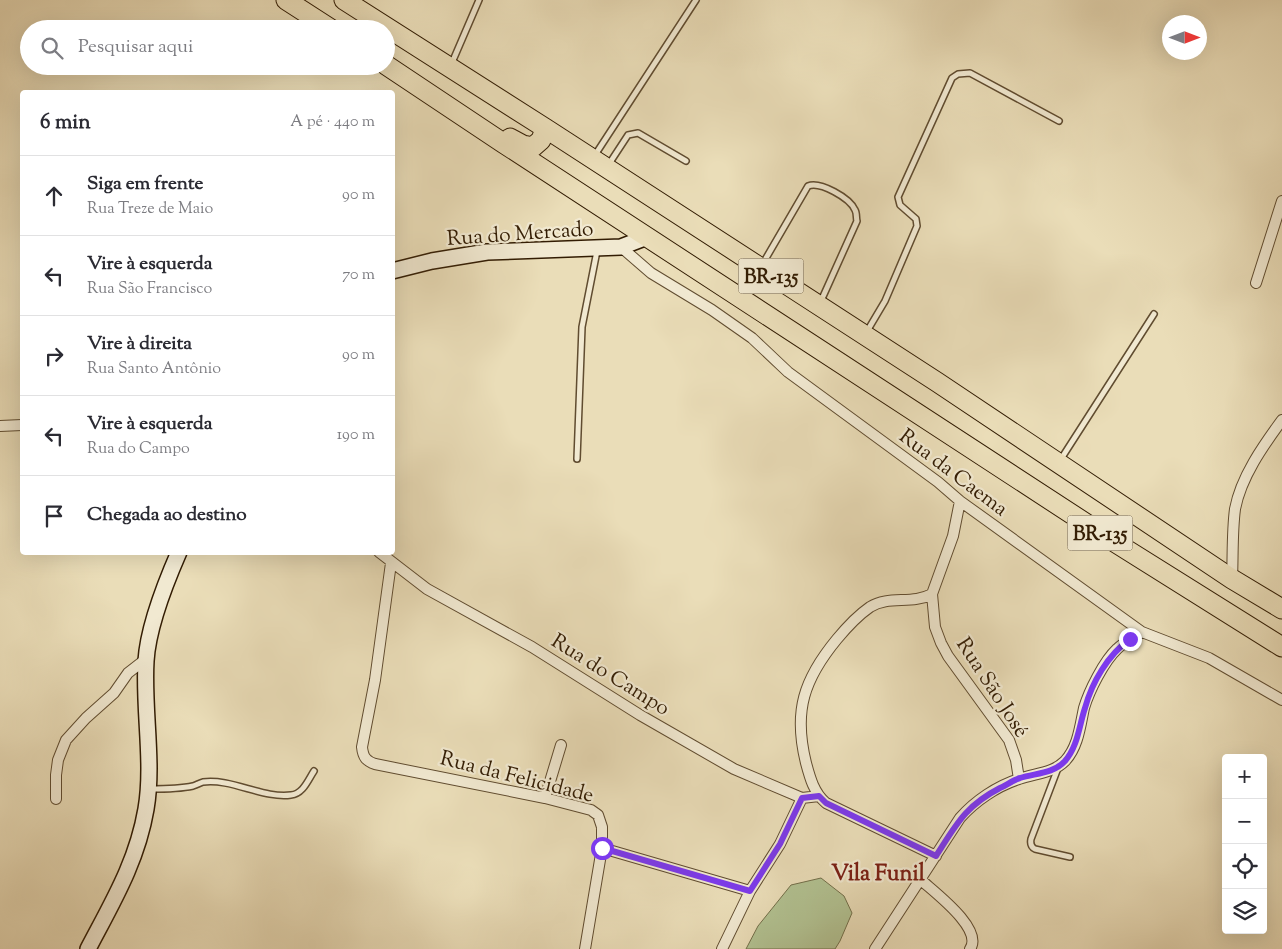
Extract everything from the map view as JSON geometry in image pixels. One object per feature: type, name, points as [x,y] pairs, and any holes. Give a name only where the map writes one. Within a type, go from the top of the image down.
[{"type":"highway","points":[[286,0],[317,20]]},
{"type":"highway","name":"BR-135","points":[[344,0],[375,20]]},
{"type":"highway","points":[[314,18],[318,20]]},
{"type":"highway","name":"BR-135","points":[[395,33],[819,306],[1232,579],[1282,609]]},
{"type":"highway","points":[[395,61],[518,143],[533,147],[542,140],[545,128]]},
{"type":"highway","name":"BR-135","points":[[395,71],[503,144],[648,236],[1116,544],[1282,648]]},
{"type":"street","points":[[1256,283],[1282,201]]},
{"type":"street","name":"Rua do Mercado","points":[[616,216],[622,224],[624,232],[621,247]]},
{"type":"street","name":"Rua do Mercado","points":[[395,270],[432,261],[487,252],[621,247],[648,236]]},
{"type":"street","name":"Rua da Caema","points":[[621,247],[651,273],[712,310],[752,338],[788,372],[938,482],[960,501],[1142,632],[1209,658],[1282,700]]},
{"type":"street","points":[[1232,579],[1236,508],[1244,481],[1282,420]]},
{"type":"street","points":[[0,426],[20,425]]},
{"type":"street","name":"Rua São José","points":[[960,501],[953,536],[932,594],[935,628],[948,656],[1009,740],[1016,760],[1019,779]]},
{"type":"street","points":[[88,949],[135,854],[146,807],[146,660],[165,584],[178,555]]},
{"type":"street","name":"Rua do Campo","points":[[382,555],[427,589],[532,647],[640,715],[734,769],[802,798],[819,796]]},
{"type":"street","name":"Rua da Felicidade","points":[[391,563],[375,680],[362,748],[365,759],[375,764],[545,798],[591,810],[598,815],[602,826],[602,848],[588,949]]},
{"type":"street","points":[[932,594],[920,599],[882,601],[871,606],[847,626],[816,668],[807,685],[803,703],[801,732],[807,765],[813,784],[819,796],[826,803],[936,856]]},
{"type":"street","points":[[875,949],[967,810],[990,793],[1019,779],[1058,768],[1071,753],[1077,740],[1085,706],[1112,654],[1142,632]]},
{"type":"street","points":[[56,799],[58,760],[66,740],[86,718],[114,693],[128,673],[146,660]]},
{"type":"street","points":[[545,798],[561,744]]},
{"type":"street","points":[[722,949],[750,891],[780,844],[802,798]]},
{"type":"street","points":[[602,848],[750,891]]},
{"type":"street","points":[[921,880],[955,910],[961,918],[973,938],[973,944],[970,949]]},
{"type":"lane","points":[[450,68],[479,0]]},
{"type":"lane","points":[[599,164],[696,0]]},
{"type":"lane","points":[[864,336],[885,301],[917,226],[916,219],[900,205],[898,197],[952,78],[958,74],[970,73],[1058,121]]},
{"type":"lane","points":[[599,164],[632,133],[638,133],[686,161]]},
{"type":"lane","points":[[760,268],[808,186],[817,185],[846,198],[856,210],[857,221],[819,306]]},
{"type":"lane","points":[[577,459],[582,327],[598,248]]},
{"type":"lane","points":[[1058,464],[1154,314]]},
{"type":"lane","points":[[1058,768],[1030,844],[1035,849],[1070,857]]},
{"type":"lane","points":[[147,789],[194,786],[203,782],[225,784],[280,795],[292,795],[300,792],[314,771]]},
{"type":"green space","points":[[821,878],[844,896],[852,913],[835,949],[746,949],[758,926],[791,885]]},
{"type":"district","name":"Vila Funil","points":[[878,872]]},
{"type":"route","points":[[602,848],[750,891],[780,844],[802,798],[819,796],[826,803],[936,856],[960,818],[978,801],[1019,779],[1058,768],[1065,761],[1077,740],[1085,706],[1094,685],[1112,654],[1130,639]]}]
